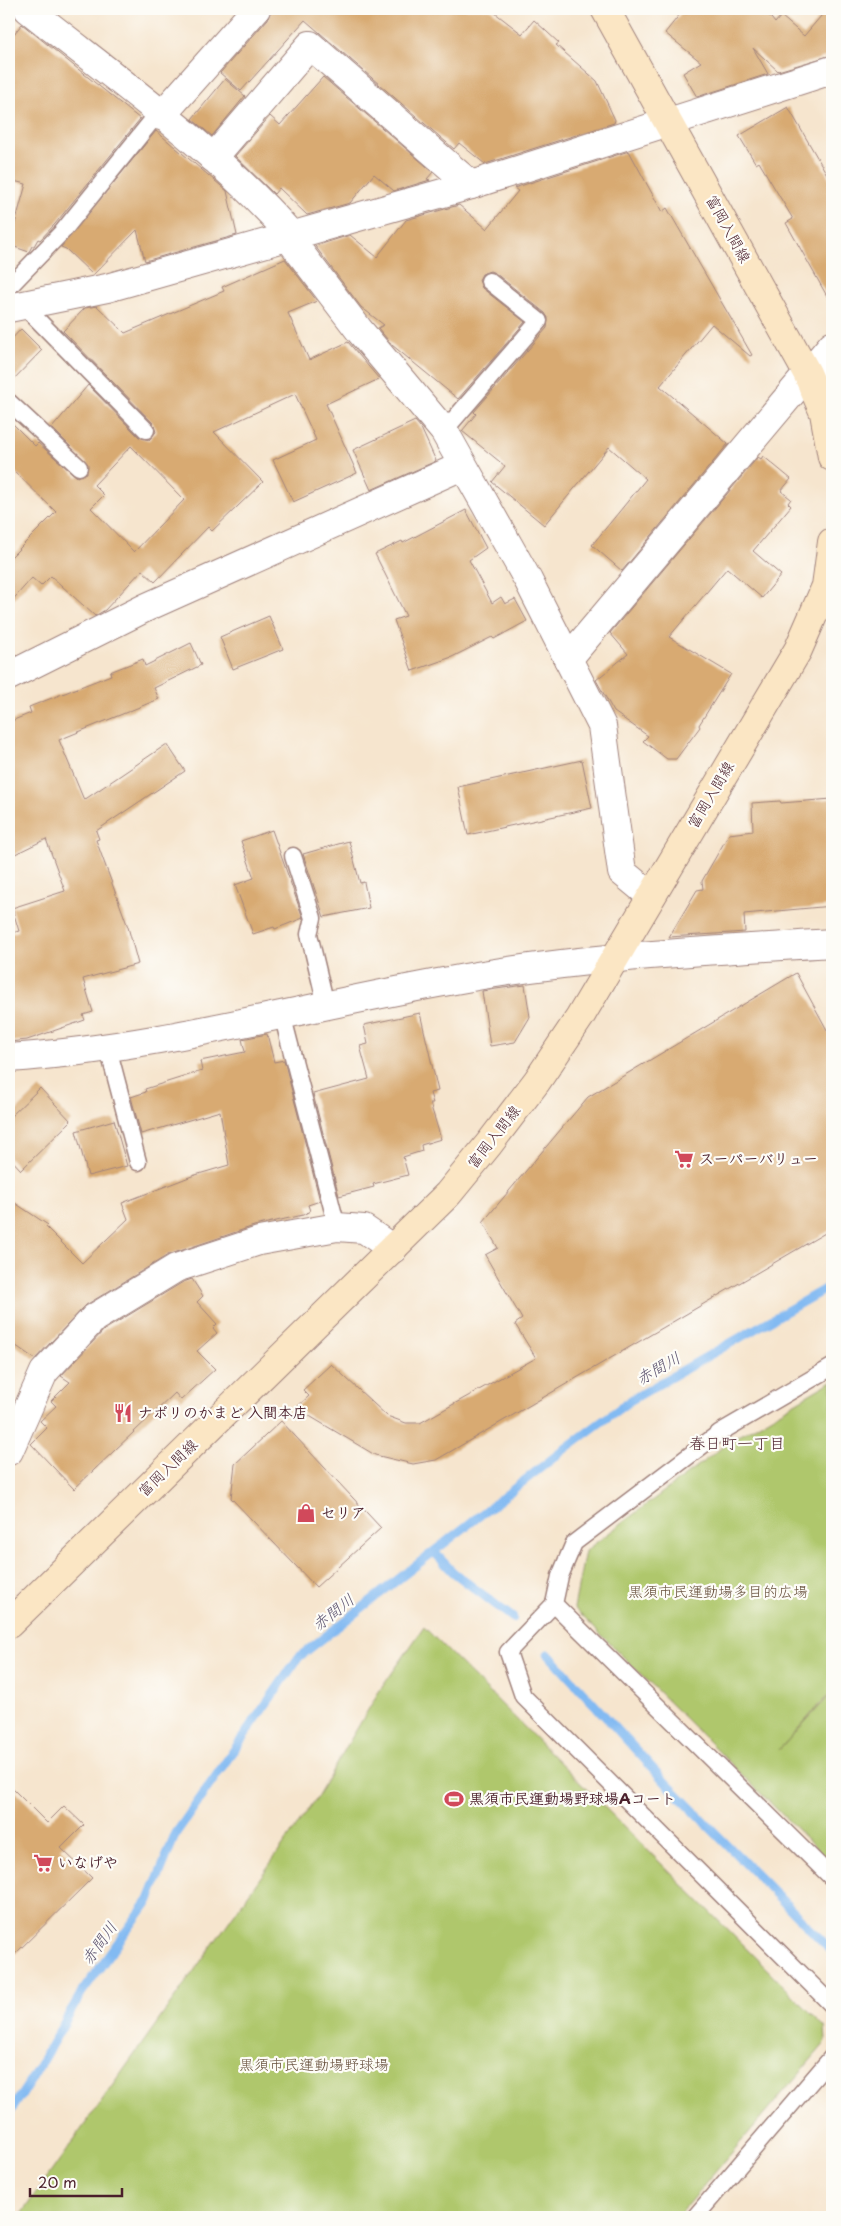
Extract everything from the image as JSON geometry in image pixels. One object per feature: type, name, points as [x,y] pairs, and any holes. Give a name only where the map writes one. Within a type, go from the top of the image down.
[{"type":"main road","name":"富岡入間線","points":[[606,9],[807,373],[824,413],[832,457]]},
{"type":"main road","name":"富岡入間線","points":[[9,1624],[393,1249],[448,1194],[490,1144],[537,1081],[615,959],[798,650],[826,586],[832,542]]},
{"type":"street","points":[[28,9],[213,158],[273,214],[359,330],[444,431],[462,466],[528,580],[602,726],[622,872],[651,896]]},
{"type":"street","points":[[161,116],[246,12]]},
{"type":"street","points":[[213,158],[310,45],[471,185]]},
{"type":"street","points":[[13,300],[107,288],[471,185],[636,131],[694,116],[703,110],[832,70]]},
{"type":"street","points":[[568,659],[832,345]]},
{"type":"street","points":[[9,676],[147,607],[462,466]]},
{"type":"street","points":[[9,1058],[108,1048],[450,980],[573,962],[832,943]]},
{"type":"street","points":[[9,1451],[44,1372],[94,1318],[176,1268],[259,1242],[337,1227],[364,1229],[393,1249]]},
{"type":"lane","points":[[146,430],[13,300],[63,231],[150,123],[161,116]]},
{"type":"lane","points":[[444,431],[539,321],[489,281]]},
{"type":"lane","points":[[9,402],[79,467]]},
{"type":"lane","points":[[293,856],[314,918],[309,934],[326,1005]]},
{"type":"lane","points":[[282,1014],[337,1227]]},
{"type":"lane","points":[[108,1048],[138,1162]]},
{"type":"lane","points":[[832,1367],[719,1433],[574,1543],[560,1576],[554,1604],[508,1652],[523,1696],[832,2004]]},
{"type":"lane","points":[[554,1604],[832,1878]]},
{"type":"lane","points":[[695,2217],[832,2057]]},
{"type":"green space","name":"黒須市民運動場多目的広場","points":[[832,1381],[832,1691],[779,1750],[832,1693],[832,1864],[574,1608],[585,1551],[732,1440]]},
{"type":"green space","name":"黒須市民運動場野球場","points":[[424,1627],[825,2027],[826,2042],[677,2217],[19,2217],[314,1802],[378,1693]]},
{"type":"building","points":[[271,9],[490,9],[522,34],[534,20],[559,43],[556,45],[597,81],[615,120],[614,123],[485,164],[459,143],[454,149],[305,20],[241,91],[220,73],[268,19]]},
{"type":"building","points":[[684,9],[764,9],[775,23],[781,16],[804,36],[827,9],[832,9],[832,55],[778,71],[753,48],[768,74],[697,97],[683,73],[701,62],[665,33]]},
{"type":"building","points":[[22,24],[140,119],[55,224],[40,240],[38,239],[29,252],[9,245],[26,184],[9,180],[9,40]]},
{"type":"building","points":[[323,77],[433,172],[427,179],[430,180],[394,191],[374,174],[350,203],[307,215],[279,188],[274,194],[235,156],[270,116],[280,125]]},
{"type":"building","points":[[225,79],[245,96],[212,136],[192,119]]},
{"type":"building","points":[[788,107],[832,183],[832,305],[786,223],[793,219],[759,162],[756,164],[739,136]]},
{"type":"building","points":[[156,131],[227,191],[237,235],[145,261],[137,230],[93,275],[66,249],[61,247]]},
{"type":"building","points":[[629,151],[662,212],[667,208],[752,355],[750,356],[712,324],[660,386],[728,444],[622,571],[592,545],[646,479],[609,447],[544,525],[492,482],[505,466],[462,431],[476,414],[474,412],[547,328],[548,318],[545,313],[495,273],[490,271],[482,274],[479,280],[482,288],[525,322],[458,399],[392,345],[378,328],[384,325],[361,307],[315,246],[350,235],[377,257],[406,220],[459,205],[487,229],[518,191],[514,188]]},
{"type":"building","points":[[285,259],[317,301],[288,313],[309,360],[348,342],[379,379],[326,404],[357,473],[293,502],[273,460],[316,440],[295,394],[214,432],[263,482],[212,531],[208,527],[155,582],[142,570],[105,610],[95,616],[51,576],[41,586],[32,578],[9,604],[9,559],[56,512],[9,466],[9,420],[35,446],[38,443],[77,477],[87,473],[88,464],[52,428],[88,385],[139,437],[149,440],[156,432],[153,423],[63,331],[85,308],[97,306],[125,333],[224,291],[222,287]],"holes":[[[131,446],[184,500],[134,552],[91,508],[104,495],[94,485]]]},
{"type":"building","points":[[21,329],[42,350],[9,384],[9,342]]},
{"type":"building","points":[[415,421],[421,428],[436,461],[371,490],[353,450]]},
{"type":"building","points":[[763,456],[791,479],[781,491],[791,499],[788,503],[791,506],[753,551],[781,575],[762,598],[727,568],[669,637],[731,674],[699,725],[700,727],[676,759],[667,759],[643,741],[648,736],[614,712],[596,680],[628,654],[610,633],[758,457],[761,459]]},
{"type":"building","points":[[466,510],[486,548],[469,560],[492,603],[501,597],[505,604],[515,599],[527,621],[494,639],[492,637],[452,657],[412,671],[394,620],[406,616],[375,554],[402,541],[403,543]]},
{"type":"building","points":[[269,616],[283,649],[233,669],[220,637]]},
{"type":"building","points":[[191,643],[201,665],[154,688],[159,699],[59,740],[84,800],[167,744],[185,771],[96,831],[99,839],[96,840],[128,927],[138,964],[83,979],[93,1012],[83,1015],[85,1020],[27,1040],[9,1042],[9,934],[19,931],[12,908],[65,891],[46,839],[9,857],[9,722],[31,713],[29,707],[111,675],[110,672],[143,659],[145,666]]},
{"type":"building","points":[[582,760],[592,808],[468,835],[458,787]]},
{"type":"building","points":[[832,799],[832,906],[744,914],[745,932],[669,937],[697,890],[703,889],[702,881],[729,834],[753,831],[752,803]]},
{"type":"building","points":[[272,830],[303,918],[275,929],[274,927],[253,934],[235,885],[254,878],[241,841]]},
{"type":"building","points":[[349,841],[360,883],[364,882],[369,908],[324,917],[303,854]]},
{"type":"building","name":"スーパーバリュー","points":[[796,973],[832,1039],[832,1229],[436,1460],[413,1464],[375,1455],[296,1408],[309,1396],[303,1390],[331,1364],[387,1416],[406,1423],[420,1423],[536,1358],[515,1324],[522,1319],[485,1255],[498,1248],[483,1222],[588,1097]]},
{"type":"building","points":[[525,985],[530,1017],[515,1042],[490,1046],[482,991]]},
{"type":"building","points":[[420,1013],[438,1091],[430,1093],[433,1103],[430,1103],[441,1139],[421,1145],[422,1151],[403,1157],[408,1175],[373,1184],[374,1187],[339,1196],[313,1094],[369,1079],[360,1046],[368,1044],[364,1025]]},
{"type":"building","points":[[267,1034],[274,1062],[284,1060],[320,1201],[308,1205],[310,1211],[303,1215],[254,1226],[168,1255],[86,1305],[35,1359],[9,1341],[9,1199],[48,1225],[46,1227],[82,1263],[128,1219],[122,1203],[192,1176],[229,1165],[220,1111],[141,1134],[131,1097],[146,1092],[145,1089],[202,1071],[200,1061],[245,1052],[242,1039]]},
{"type":"building","points":[[40,1088],[71,1121],[21,1170],[9,1157],[9,1118]]},
{"type":"building","points":[[114,1120],[127,1166],[88,1176],[76,1131]]},
{"type":"building","points":[[192,1279],[203,1296],[197,1302],[217,1324],[213,1328],[217,1333],[197,1351],[215,1369],[181,1400],[175,1393],[74,1489],[31,1444],[47,1428],[40,1421],[56,1406],[51,1401],[70,1382],[61,1376],[104,1330],[183,1282]]},
{"type":"building","name":"セリア","points":[[281,1421],[381,1528],[316,1587],[231,1498],[235,1464]]},
{"type":"building","name":"いなげや","points":[[9,1785],[47,1823],[64,1806],[84,1825],[61,1848],[92,1878],[9,1960]]},
{"type":"waterway","name":"赤間川","points":[[9,2114],[82,1992],[149,1900],[176,1833],[299,1657],[566,1448],[631,1400],[832,1285]]},
{"type":"waterway","points":[[434,1552],[453,1572],[513,1618]]},
{"type":"waterway","points":[[548,1654],[667,1784],[832,1951]]},
{"type":"place","name":"スーパーバリュー","points":[[684,1159]]},
{"type":"place","name":"ナポリのかまど 入間本店","points":[[123,1413]]},
{"type":"place","name":"セリア","points":[[306,1513]]},
{"type":"place","name":"黒須市民運動場野球場Aコート","points":[[454,1799]]},
{"type":"place","name":"いなげや","points":[[43,1863]]},
{"type":"district","name":"春日町一丁目","points":[[737,1443]]}]
